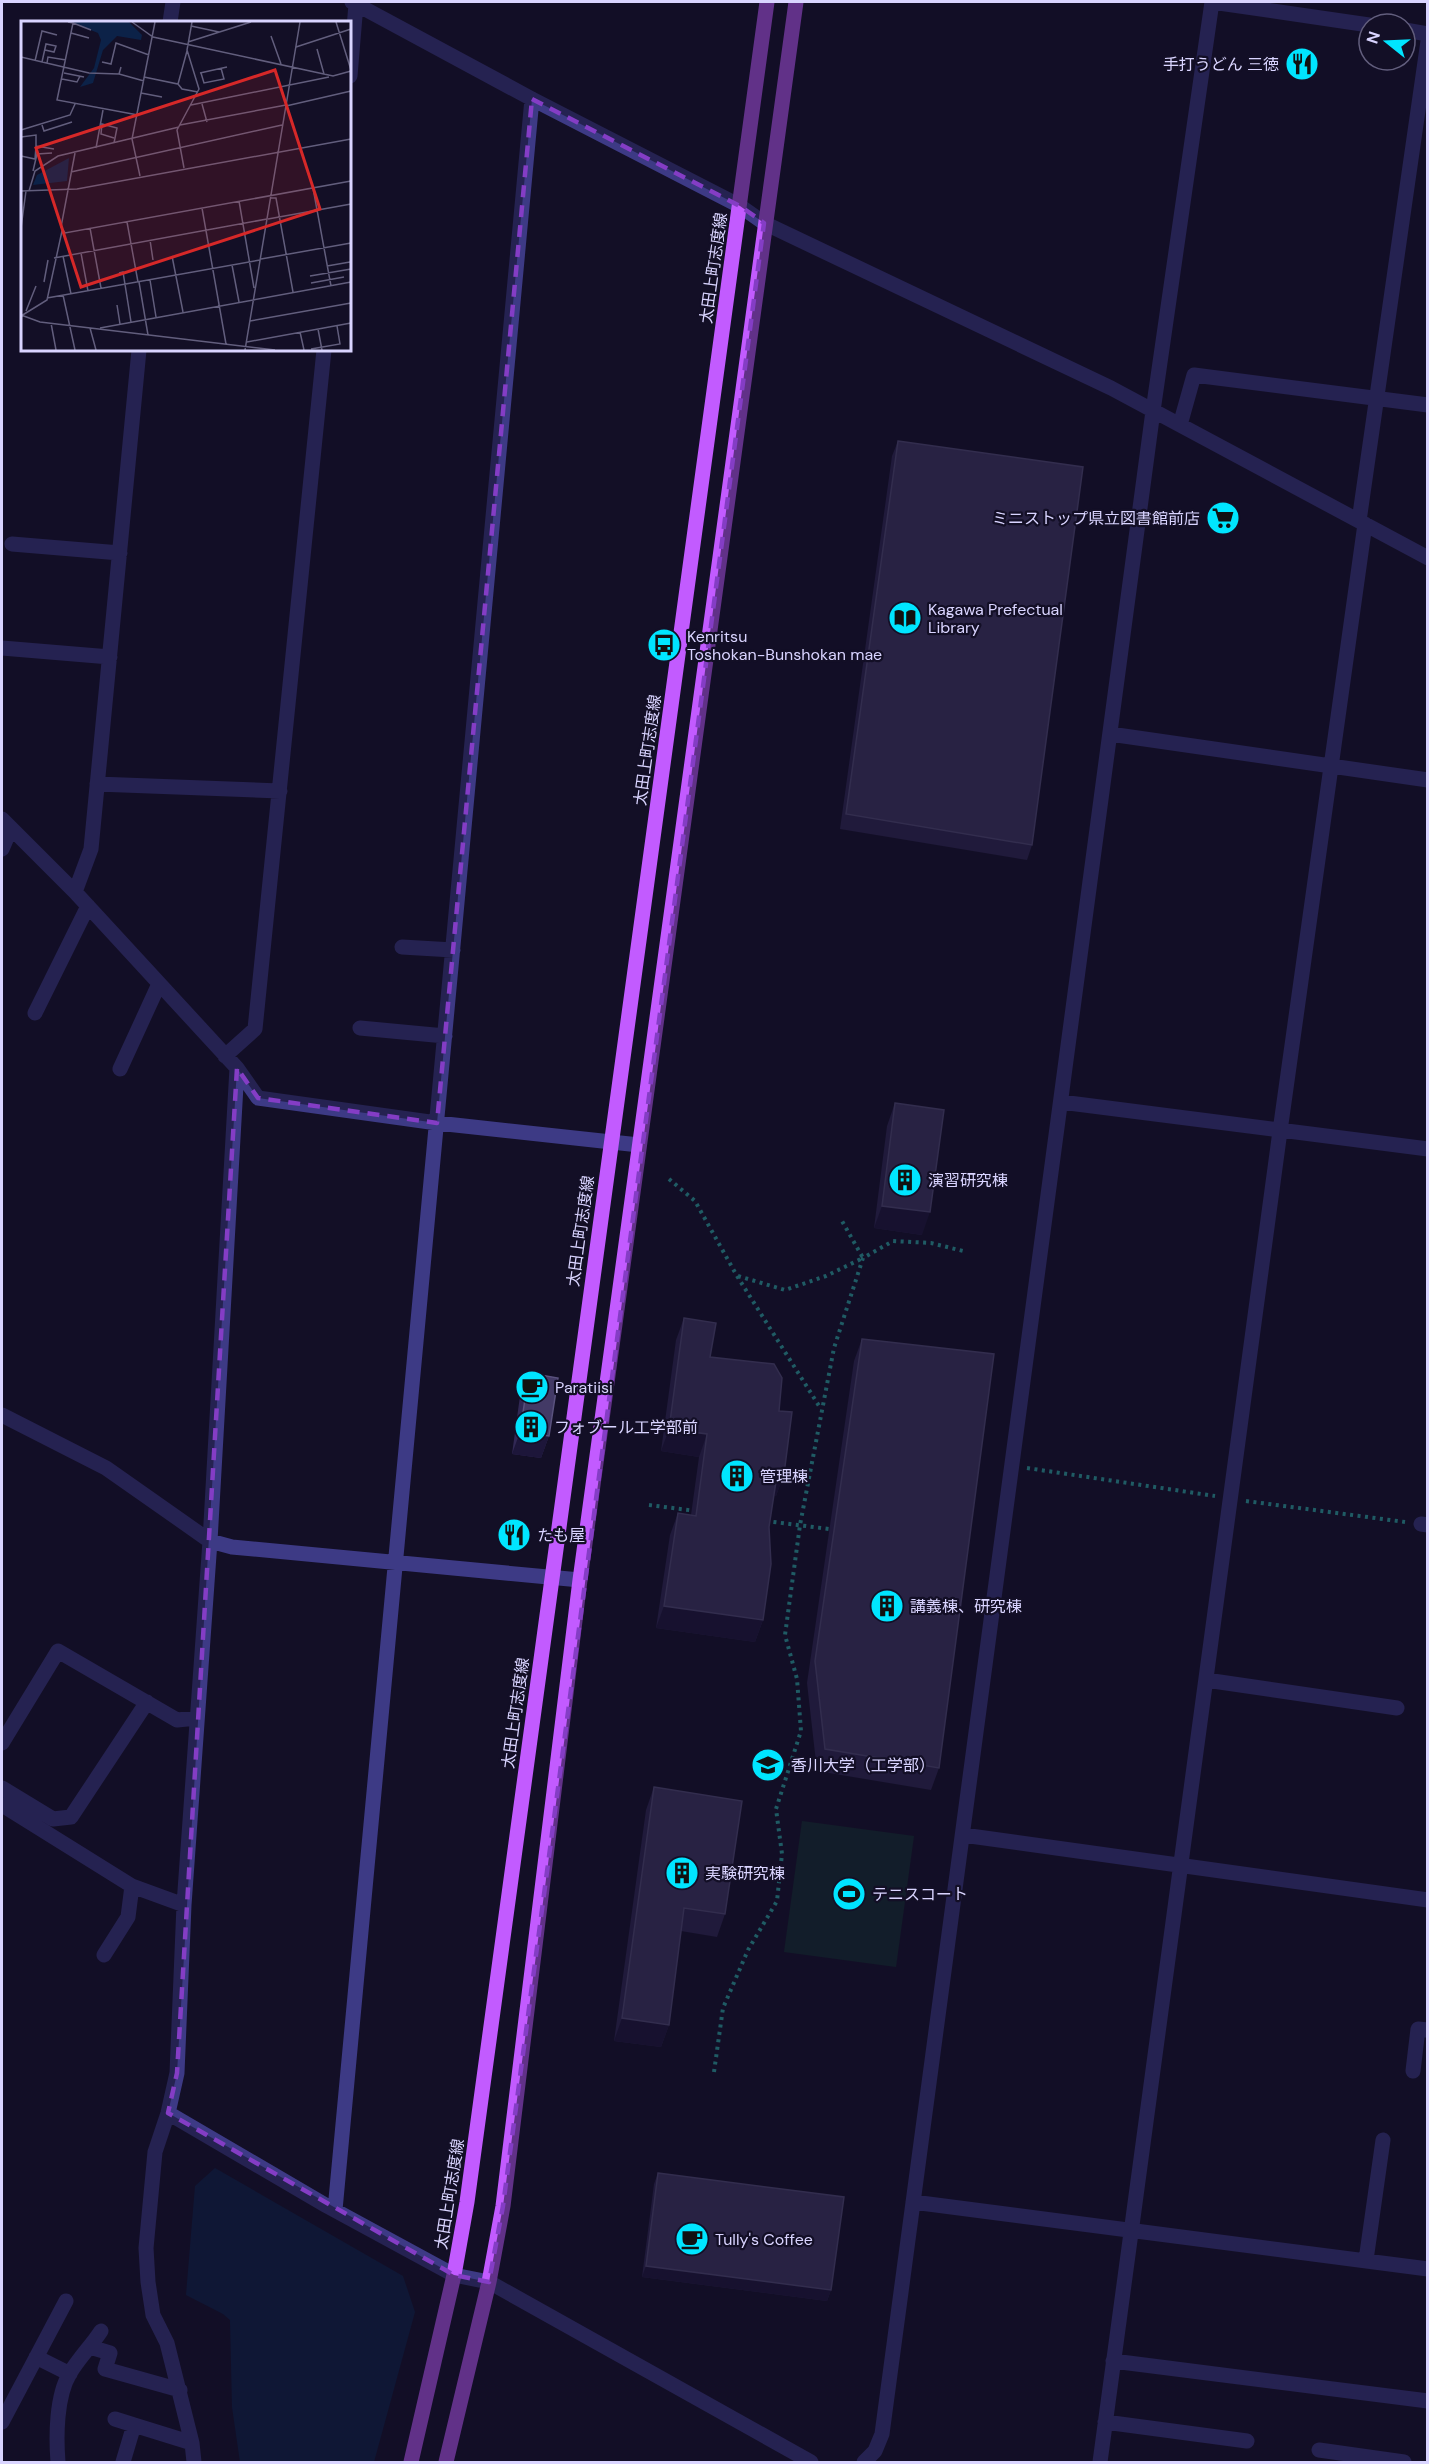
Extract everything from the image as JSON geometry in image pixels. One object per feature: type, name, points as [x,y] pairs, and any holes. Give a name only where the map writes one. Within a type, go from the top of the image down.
[{"type":"main road","name":"太田上町志度線","points":[[411,2463],[454,2275],[468,2190],[767,2]]},
{"type":"main road","points":[[446,2463],[489,2282],[503,2206],[580,1580],[796,2]]},
{"type":"street","points":[[171,21],[172,2]]},
{"type":"street","points":[[864,2463],[875,2451],[882,2434],[1153,411],[1212,2],[1357,23]]},
{"type":"street","points":[[351,69],[361,4],[401,30],[740,206],[764,223],[1179,424],[1428,558]]},
{"type":"street","points":[[1100,2463],[1280,1131],[1332,766],[1378,398],[1428,41]]},
{"type":"street","points":[[335,2210],[532,99]]},
{"type":"street","points":[[75,892],[91,849],[139,351]]},
{"type":"street","points":[[225,1056],[255,1029],[324,351]]},
{"type":"street","points":[[1179,424],[1194,375],[1428,405]]},
{"type":"street","points":[[12,544],[120,553]]},
{"type":"street","points":[[2,648],[110,657]]},
{"type":"street","points":[[1110,734],[1428,780]]},
{"type":"street","points":[[97,784],[280,791]]},
{"type":"street","points":[[6,824],[75,892],[237,1068],[258,1098],[437,1122],[639,1145]]},
{"type":"street","points":[[2,849],[6,824]]},
{"type":"street","points":[[35,1013],[88,906]]},
{"type":"street","points":[[402,947],[453,950]]},
{"type":"street","points":[[120,1068],[159,984]]},
{"type":"street","points":[[360,1028],[446,1036]]},
{"type":"street","points":[[194,2463],[192,2443],[167,2343],[153,2315],[147,2260],[155,2152],[168,2113],[177,2073],[184,1905],[210,1541],[237,1068]]},
{"type":"street","points":[[1061,1102],[1428,1149]]},
{"type":"street","points":[[2,1418],[106,1468],[210,1541],[232,1547],[580,1580]]},
{"type":"street","points":[[2,1743],[58,1651],[177,1720],[197,1718]]},
{"type":"street","points":[[1206,1680],[1396,1708]]},
{"type":"street","points":[[2,1788],[53,1819],[71,1817],[147,1702]]},
{"type":"street","points":[[2,1804],[132,1886],[184,1905]]},
{"type":"street","points":[[963,1835],[1428,1900]]},
{"type":"street","points":[[104,1955],[128,1917],[132,1886]]},
{"type":"street","points":[[1413,2071],[1418,2029],[1428,2030]]},
{"type":"street","points":[[168,2113],[335,2210],[454,2275],[489,2282],[812,2463]]},
{"type":"street","points":[[1366,2260],[1383,2140]]},
{"type":"street","points":[[913,2202],[1428,2269]]},
{"type":"street","points":[[2,2422],[66,2301]]},
{"type":"street","points":[[58,2463],[56,2433],[65,2387],[70,2374],[101,2331]]},
{"type":"street","points":[[90,2347],[110,2353],[105,2369],[180,2390]]},
{"type":"street","points":[[36,2357],[70,2374]]},
{"type":"street","points":[[1113,2361],[1428,2402]]},
{"type":"street","points":[[115,2419],[192,2443]]},
{"type":"street","points":[[1105,2422],[1247,2441]]},
{"type":"street","points":[[123,2463],[134,2425]]},
{"type":"street","points":[[1319,2450],[1404,2463]]},
{"type":"path","points":[[669,1179],[695,1201],[737,1276],[822,1409]]},
{"type":"path","points":[[714,2072],[723,2008],[748,1950],[777,1901],[782,1854],[776,1809],[801,1731],[797,1679],[785,1635],[800,1525],[834,1348],[863,1258],[842,1221]]},
{"type":"path","points":[[737,1276],[785,1290],[826,1276],[893,1241],[931,1243],[967,1252]]},
{"type":"path","points":[[649,1505],[701,1512]]},
{"type":"path","points":[[765,1521],[829,1529]]},
{"type":"highlighted area","points":[[532,99],[740,206],[764,223],[503,2206],[489,2282],[454,2275],[168,2113],[177,2073],[237,1068],[258,1098],[437,1123]]},
{"type":"green space","name":"テニスコート","points":[[802,1821],[914,1836],[896,1967],[784,1952]]},
{"type":"water","points":[[215,2168],[403,2276],[415,2312],[374,2462],[240,2462],[232,2407],[230,2320],[186,2295],[195,2186]]},
{"type":"building","points":[[898,441],[1083,467],[1032,845],[846,814]]},
{"type":"building","name":"演習研究棟","points":[[895,1103],[944,1110],[930,1212],[882,1206]]},
{"type":"building","name":"管理棟","points":[[684,1318],[716,1323],[710,1357],[774,1364],[782,1378],[779,1411],[792,1412],[784,1474],[777,1475],[769,1527],[771,1564],[763,1620],[664,1606],[678,1513],[696,1516],[707,1434],[669,1429]]},
{"type":"building","name":"講義棟、研究棟","points":[[862,1339],[994,1354],[939,1768],[825,1749],[815,1661]]},
{"type":"building","points":[[529,1373],[558,1378],[549,1436],[520,1432]]},
{"type":"building","points":[[654,1787],[742,1801],[725,1914],[684,1908],[669,2025],[622,2018]]},
{"type":"building","points":[[658,2173],[844,2197],[831,2290],[646,2266]]},
{"type":"place","name":"手打うどん 三徳","points":[[1302,64]]},
{"type":"place","name":"ミニストップ県立図書館前店","points":[[1223,518]]},
{"type":"place","name":"Kagawa Prefectual Library","points":[[905,618]]},
{"type":"place","name":"Kenritsu Toshokan-Bunshokan mae","points":[[664,645]]},
{"type":"place","name":"演習研究棟","points":[[905,1180]]},
{"type":"place","name":"Paratiisi","points":[[532,1387]]},
{"type":"place","name":"フォブール工学部前","points":[[531,1427]]},
{"type":"place","name":"管理棟","points":[[737,1476]]},
{"type":"place","name":"たも屋","points":[[514,1535]]},
{"type":"place","name":"講義棟、研究棟","points":[[887,1606]]},
{"type":"place","name":"香川大学（工学部）","points":[[768,1765]]},
{"type":"place","name":"実験研究棟","points":[[682,1873]]},
{"type":"place","name":"テニスコート","points":[[849,1894]]},
{"type":"place","name":"Tully's Coffee","points":[[692,2239]]}]
